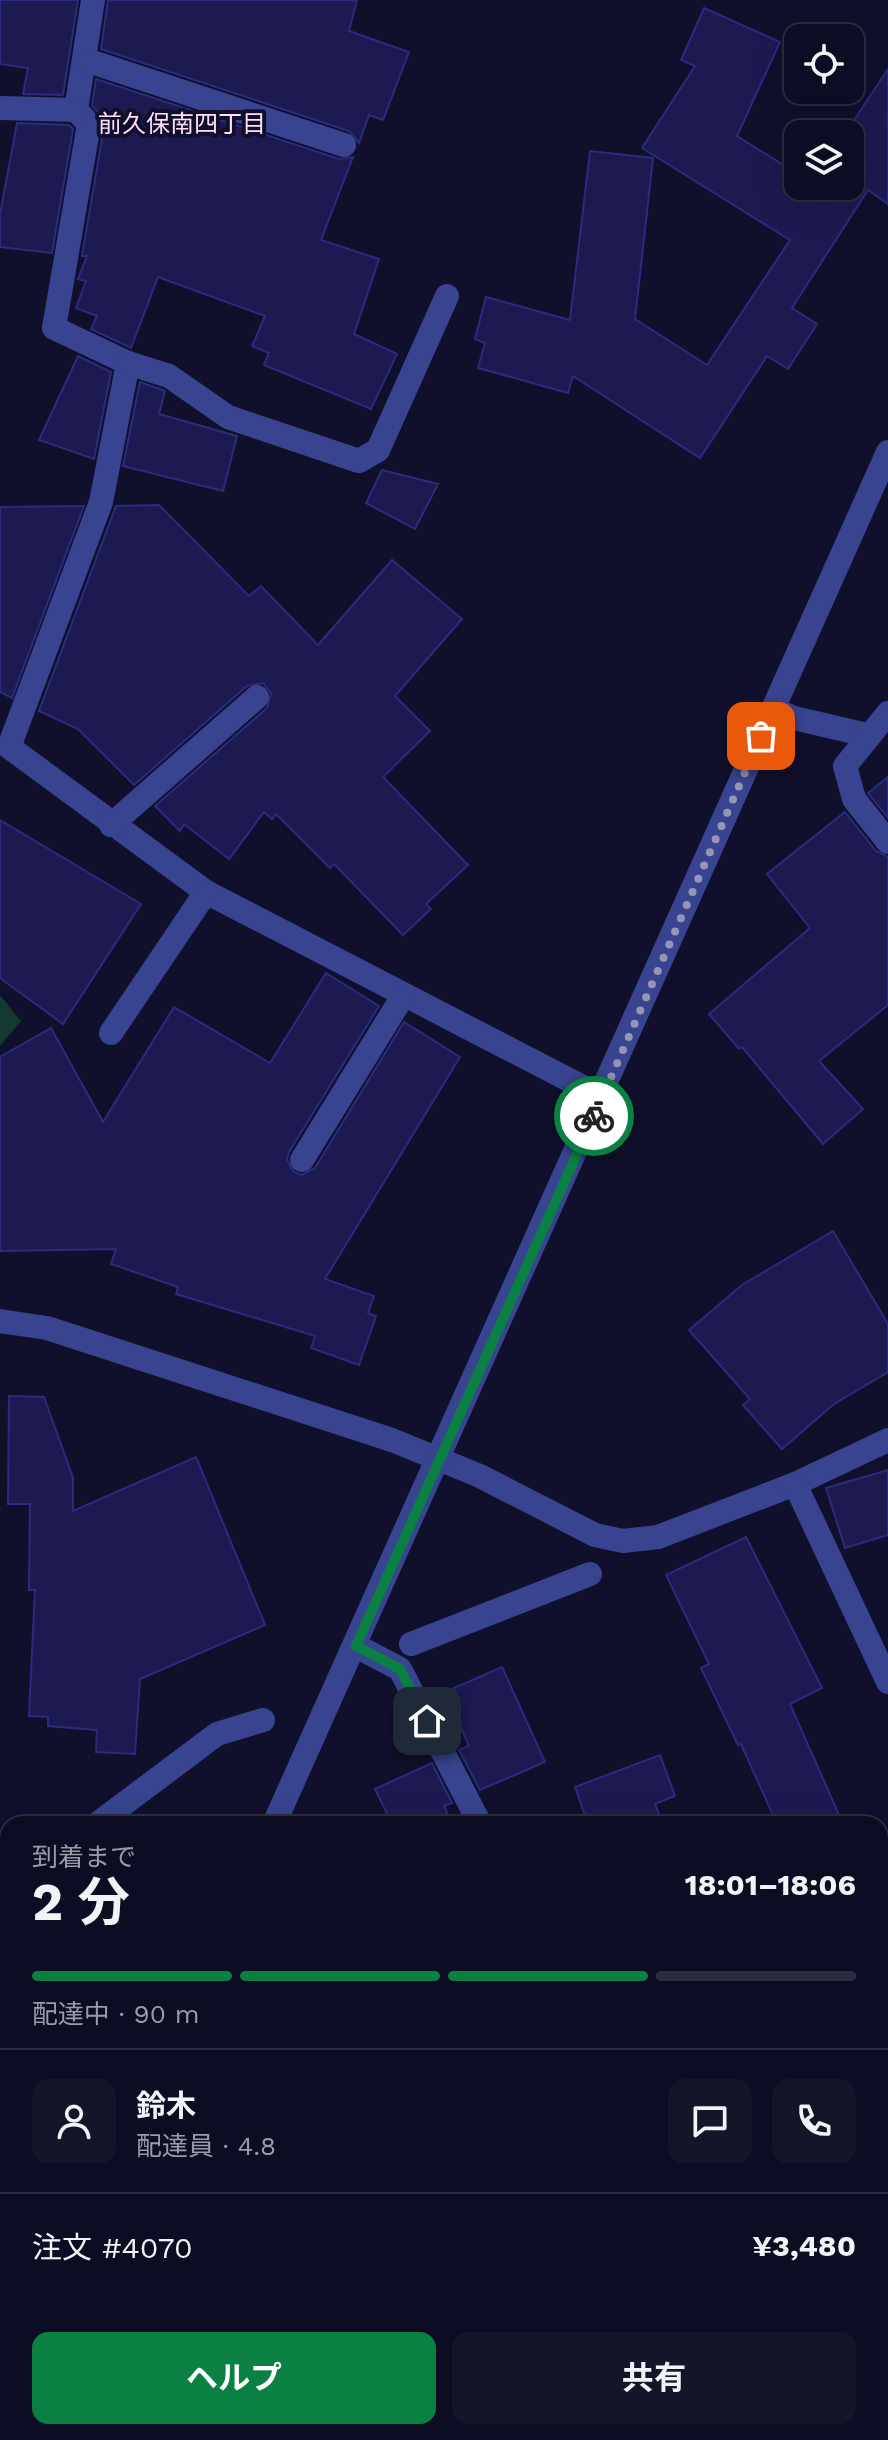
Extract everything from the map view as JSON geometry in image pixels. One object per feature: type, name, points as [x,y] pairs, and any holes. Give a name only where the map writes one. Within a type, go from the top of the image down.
[{"type":"street","points":[[76,110],[93,0]]},
{"type":"street","points":[[86,60],[344,145]]},
{"type":"street","points":[[0,108],[76,110],[89,124],[54,328],[128,363],[169,376],[228,417],[359,461],[378,450],[447,296]]},
{"type":"street","points":[[128,363],[101,502],[9,747],[206,892],[602,1097]]},
{"type":"street","points":[[278,1816],[440,1460],[773,709],[880,496],[888,452]]},
{"type":"street","points":[[111,825],[257,697]]},
{"type":"street","points":[[773,709],[794,718],[867,735]]},
{"type":"street","points":[[888,713],[867,735],[845,766],[854,799],[888,842]]},
{"type":"street","points":[[111,1033],[206,892]]},
{"type":"street","points":[[302,1160],[403,996]]},
{"type":"street","points":[[0,1321],[47,1328],[392,1440],[480,1476],[595,1535],[623,1541],[658,1537],[795,1484],[888,1440]]},
{"type":"street","points":[[795,1484],[888,1682]]},
{"type":"street","points":[[411,1644],[590,1574]]},
{"type":"street","points":[[356,1646],[400,1669],[476,1816]]},
{"type":"street","points":[[108,1816],[217,1734],[263,1720]]},
{"type":"green space","points":[[0,995],[21,1021],[0,1046]]},
{"type":"building","points":[[0,0],[78,0],[63,95],[23,94],[28,68],[0,64]]},
{"type":"building","points":[[108,0],[357,0],[349,31],[409,52],[383,120],[369,115],[359,143],[349,131],[101,49]]},
{"type":"building","points":[[704,8],[780,42],[737,136],[784,165],[784,200],[862,200],[792,308],[817,324],[788,369],[767,356],[700,458],[573,376],[568,393],[478,368],[485,343],[475,339],[486,297],[570,320],[590,151],[653,158],[635,319],[707,365],[790,240],[642,148],[695,66],[681,60]]},
{"type":"building","points":[[888,69],[888,204],[868,190],[864,196],[864,120],[854,120]]},
{"type":"building","points":[[96,79],[339,159],[353,157],[321,240],[379,259],[354,334],[397,354],[371,409],[264,365],[269,353],[252,346],[265,316],[158,277],[131,348],[91,329],[97,316],[76,308],[86,281],[78,279],[87,256],[82,256],[104,127],[103,119],[92,105]]},
{"type":"building","points":[[17,123],[69,125],[73,129],[52,253],[0,247],[0,214]]},
{"type":"building","points":[[78,356],[111,372],[94,459],[39,440]]},
{"type":"building","points":[[140,382],[165,391],[159,414],[237,436],[223,491],[123,466]]},
{"type":"building","points":[[382,470],[438,484],[415,529],[366,503]]},
{"type":"building","points":[[159,505],[249,596],[261,586],[318,645],[392,560],[462,619],[395,696],[430,731],[383,777],[468,865],[426,904],[431,909],[403,935],[334,864],[330,868],[276,814],[272,819],[264,812],[229,859],[184,824],[180,831],[155,806],[267,708],[271,693],[263,683],[247,686],[134,785],[78,729],[39,711],[116,506]]},
{"type":"building","points":[[84,506],[12,698],[0,692],[0,507]]},
{"type":"building","points":[[888,777],[888,818],[868,793]]},
{"type":"building","points":[[845,812],[876,851],[888,857],[888,1005],[819,1061],[863,1109],[823,1144],[742,1047],[739,1049],[709,1014],[810,928],[767,874]]},
{"type":"building","points":[[0,820],[141,904],[63,1024],[0,978]]},
{"type":"building","points":[[326,973],[379,1006],[289,1152],[287,1160],[294,1172],[302,1175],[315,1168],[404,1022],[460,1057],[325,1279],[374,1296],[368,1313],[376,1316],[359,1365],[311,1348],[315,1336],[176,1294],[178,1287],[111,1264],[116,1249],[0,1251],[0,1057],[51,1028],[103,1122],[174,1007],[270,1063]]},
{"type":"building","points":[[833,1231],[888,1324],[888,1372],[834,1404],[782,1449],[743,1405],[750,1399],[689,1330],[742,1285]]},
{"type":"building","points":[[9,1396],[44,1397],[73,1478],[73,1511],[196,1457],[265,1625],[140,1679],[135,1754],[96,1752],[97,1730],[48,1726],[48,1717],[29,1716],[35,1590],[29,1590],[30,1504],[8,1504]]},
{"type":"building","points":[[888,1470],[888,1535],[845,1548],[826,1488]]},
{"type":"building","points":[[746,1537],[822,1688],[790,1704],[839,1816],[773,1816],[741,1744],[738,1745],[701,1668],[709,1664],[666,1575]]},
{"type":"building","points":[[502,1667],[545,1762],[480,1790],[459,1750],[469,1746],[445,1692]]},
{"type":"building","points":[[660,1755],[675,1796],[655,1804],[660,1816],[585,1816],[575,1787]]},
{"type":"building","points":[[432,1763],[452,1803],[444,1806],[448,1816],[388,1816],[375,1789]]},
{"type":"way so far","points":[[594,1116],[761,736]]},
{"type":"district","name":"前久保南四丁目","points":[[182,124]]},
{"type":"route","points":[[427,1721],[400,1669],[356,1646],[594,1116]]}]
